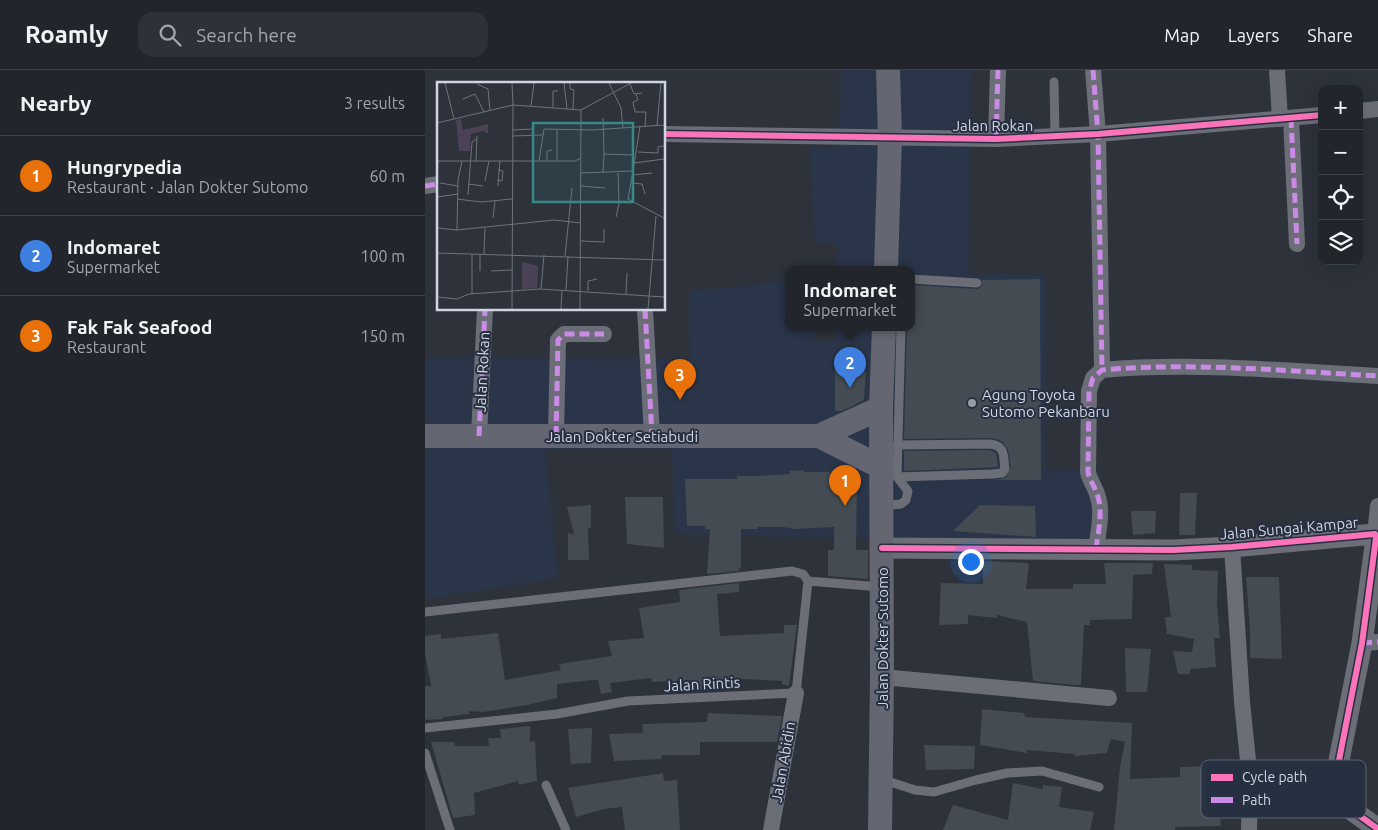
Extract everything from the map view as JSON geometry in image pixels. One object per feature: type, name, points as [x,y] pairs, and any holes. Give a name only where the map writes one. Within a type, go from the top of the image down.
[{"type":"main road","points":[[886,266],[890,137],[888,70]]},
{"type":"main road","name":"Jalan Dokter Sutomo","points":[[880,830],[882,677],[881,506],[889,472],[881,408],[884,331]]},
{"type":"main road","name":"Jalan Dokter Setiabudi","points":[[425,436],[819,436],[881,408]]},
{"type":"main road","name":"Jalan Dokter Setiabudi","points":[[819,436],[889,472]]},
{"type":"street","points":[[996,139],[998,70]]},
{"type":"street","points":[[1093,70],[1098,134],[1102,370]]},
{"type":"street","points":[[1277,70],[1285,119],[1297,244]]},
{"type":"street","points":[[1363,111],[1378,109]]},
{"type":"street","name":"Jalan Rokan","points":[[665,134],[996,139],[1098,134],[1318,115]]},
{"type":"street","name":"Jalan Rokan","points":[[479,436],[485,310]]},
{"type":"street","points":[[645,310],[651,436]]},
{"type":"street","points":[[556,436],[558,340],[564,334],[604,334]]},
{"type":"street","points":[[1096,549],[1100,508],[1098,497],[1089,481],[1088,472],[1089,391],[1093,378],[1102,370],[1134,367],[1251,369],[1378,376]]},
{"type":"street","points":[[1375,534],[1378,506]]},
{"type":"street","name":"Jalan Sungai Kampar","points":[[882,548],[1173,550],[1231,547],[1375,534],[1377,538],[1376,570],[1370,642],[1341,760]]},
{"type":"street","points":[[1231,547],[1248,760]]},
{"type":"street","points":[[882,677],[1109,698]]},
{"type":"street","name":"Jalan Abidin","points":[[771,830],[796,694]]},
{"type":"street","name":"Jalan Sungai Kampar","points":[[1362,818],[1378,829]]},
{"type":"lane","points":[[1054,82],[1055,136]]},
{"type":"lane","points":[[915,279],[977,283]]},
{"type":"lane","points":[[897,445],[998,445],[1003,451],[1005,469],[1003,473],[993,474],[889,472],[897,445],[901,331]]},
{"type":"lane","points":[[425,612],[791,571],[803,574],[808,581],[796,694]]},
{"type":"lane","points":[[808,581],[882,587]]},
{"type":"lane","name":"Jalan Rintis","points":[[425,728],[557,714],[628,701],[796,694]]},
{"type":"lane","points":[[425,753],[450,830]]},
{"type":"lane","points":[[881,779],[915,790],[934,792],[975,780],[1007,774],[1043,771],[1099,788]]},
{"type":"lane","points":[[546,785],[566,830]]},
{"type":"shaded area","points":[[841,70],[971,70],[968,273],[1045,275],[1045,470],[1101,471],[1091,543],[675,534],[672,450],[545,449],[558,578],[425,599],[425,358],[690,359],[689,291],[785,281],[785,331],[814,331],[814,342],[836,342],[836,331],[915,331],[915,266],[837,266],[838,243],[814,243],[810,147],[839,147]]},
{"type":"building","name":"Agung Toyota Sutomo Pekanbaru","points":[[1040,279],[1041,480],[995,480],[1005,478],[1011,468],[1008,450],[1003,442],[997,439],[904,439],[907,331],[915,331],[915,285],[977,289],[982,286],[982,280]]},
{"type":"building","points":[[835,364],[866,365],[864,400],[842,411],[835,411]]},
{"type":"building","points":[[989,450],[996,453],[998,467],[904,471],[904,451]]},
{"type":"building","points":[[804,470],[804,472],[830,472],[830,476],[857,476],[856,550],[868,550],[868,579],[828,576],[828,550],[834,550],[834,527],[794,529],[758,527],[758,529],[741,529],[741,568],[739,568],[739,571],[707,574],[710,529],[705,529],[705,526],[687,526],[685,479],[737,479],[737,476],[790,474],[790,471]]},
{"type":"building","points":[[1180,493],[1197,493],[1195,535],[1179,535]]},
{"type":"building","points":[[625,497],[663,497],[664,548],[627,544]]},
{"type":"building","points":[[591,505],[591,528],[588,528],[589,560],[568,560],[568,533],[574,534],[567,507]]},
{"type":"building","points":[[980,505],[1035,506],[1036,537],[953,531]]},
{"type":"building","points":[[1131,511],[1156,511],[1155,533],[1133,535]]},
{"type":"building","points":[[983,561],[1029,563],[1026,589],[1073,589],[1073,584],[1106,584],[1104,563],[1153,563],[1152,574],[1133,575],[1132,619],[1090,620],[1090,625],[1084,625],[1081,685],[1075,685],[1033,681],[1027,622],[997,615],[997,618],[968,615],[968,624],[939,625],[941,583],[983,584]]},
{"type":"building","points":[[1164,564],[1192,565],[1192,570],[1218,571],[1217,604],[1220,638],[1214,638],[1216,667],[1190,669],[1190,674],[1178,674],[1173,651],[1192,652],[1194,639],[1167,634],[1165,617],[1171,617]]},
{"type":"building","points":[[1246,577],[1279,577],[1282,659],[1250,658]]},
{"type":"building","points":[[739,583],[739,592],[717,594],[720,636],[784,633],[784,625],[797,625],[789,686],[782,684],[782,681],[727,678],[727,690],[691,690],[691,680],[652,682],[651,678],[610,683],[612,692],[601,694],[598,680],[593,680],[557,684],[557,698],[528,705],[483,712],[469,711],[469,714],[425,720],[425,686],[431,686],[425,653],[425,636],[441,634],[441,639],[498,633],[505,680],[561,670],[559,664],[612,656],[608,641],[644,638],[639,608],[680,602],[679,590]]},
{"type":"building","points":[[1125,648],[1151,649],[1147,692],[1126,692]]},
{"type":"building","points":[[982,709],[1024,713],[1025,717],[1132,723],[1130,779],[1180,777],[1180,767],[1201,766],[1201,818],[1221,818],[1221,826],[1175,827],[1175,830],[1114,830],[1120,767],[1125,742],[1111,739],[1107,753],[1075,756],[1075,754],[1027,750],[1027,753],[980,745]]},
{"type":"building","points":[[708,713],[782,716],[777,742],[700,742],[700,755],[661,755],[662,759],[614,761],[609,734],[643,733],[642,724],[707,722]]},
{"type":"building","points":[[530,726],[530,742],[535,741],[537,781],[519,785],[518,781],[474,793],[475,815],[453,818],[431,742],[454,742],[455,746],[489,746],[488,738],[501,738],[500,729]]},
{"type":"building","points":[[592,728],[591,763],[571,764],[568,729]]},
{"type":"building","points":[[924,745],[975,746],[974,769],[926,770]]},
{"type":"building","points":[[663,773],[664,781],[677,780],[680,830],[625,830],[622,807],[604,809],[576,817],[568,788]]},
{"type":"building","points":[[1013,783],[1043,789],[1043,785],[1062,787],[1059,807],[1094,812],[1090,830],[943,830],[953,805],[1008,820]]},
{"type":"marked path","points":[[996,139],[998,70]]},
{"type":"marked path","points":[[1093,70],[1098,134],[1102,370]]},
{"type":"marked path","points":[[1291,118],[1297,244]]},
{"type":"marked path","points":[[425,186],[437,184]]},
{"type":"marked path","points":[[479,436],[485,310]]},
{"type":"marked path","points":[[645,310],[652,436]]},
{"type":"marked path","points":[[556,436],[558,340],[564,334],[604,334]]},
{"type":"marked path","points":[[1096,549],[1100,510],[1097,494],[1088,472],[1089,391],[1093,378],[1102,370],[1205,367],[1378,376]]},
{"type":"marked path","points":[[1362,643],[1378,642]]},
{"type":"cycle path","points":[[665,134],[996,139],[1098,134],[1318,115]]},
{"type":"cycle path","points":[[882,548],[1173,550],[1232,547],[1375,534],[1362,643],[1339,760]]},
{"type":"cycle path","points":[[1363,818],[1378,829]]},
{"type":"place","name":"Indomaret","points":[[850,388]]},
{"type":"place","name":"Fak Fak Seafood","points":[[680,400]]},
{"type":"place","name":"Agung Toyota Sutomo Pekanbaru","points":[[972,403]]},
{"type":"place","name":"Hungrypedia","points":[[845,506]]}]
